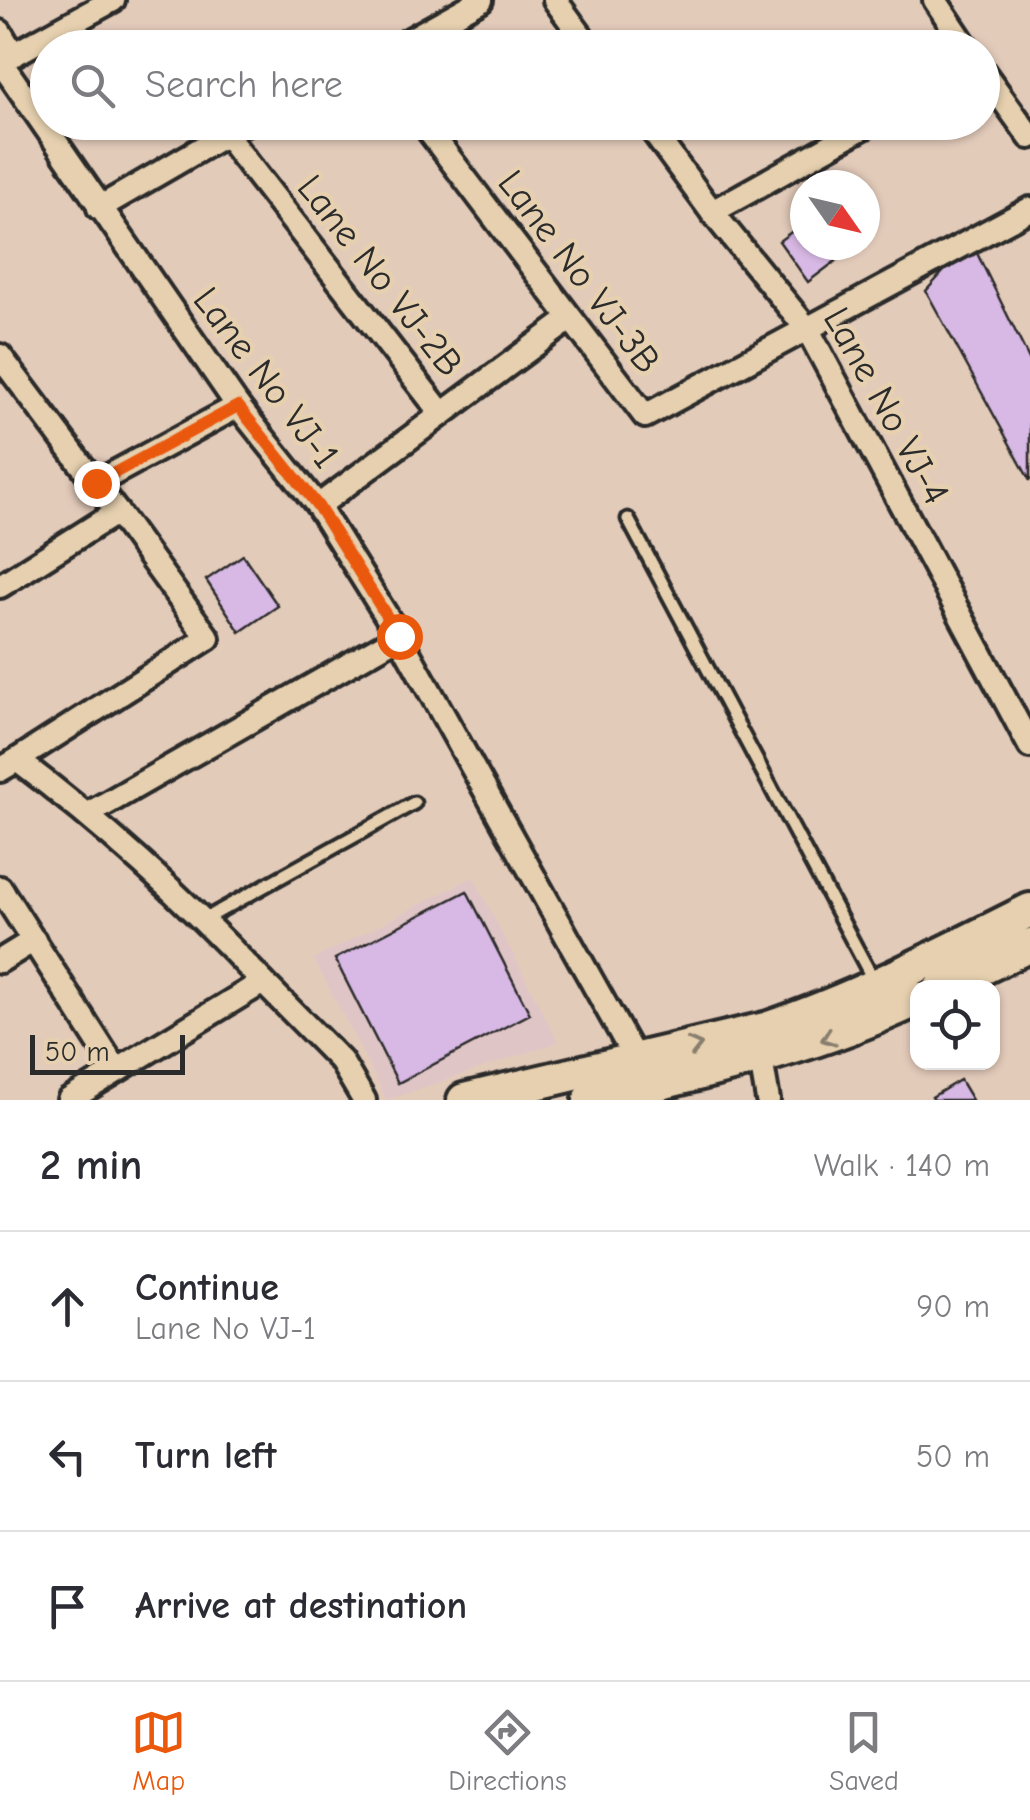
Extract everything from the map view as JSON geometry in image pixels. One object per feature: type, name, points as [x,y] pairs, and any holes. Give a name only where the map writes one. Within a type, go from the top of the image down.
[{"type":"main road","points":[[464,1100],[769,1028],[876,986],[1030,910]]},
{"type":"main road","points":[[958,980],[1030,945]]},
{"type":"main road","points":[[590,1100],[761,1059],[838,1035],[910,1003]]},
{"type":"street","points":[[58,30],[113,0]]},
{"type":"street","points":[[427,30],[481,0]]},
{"type":"street","points":[[555,0],[577,30]]},
{"type":"street","points":[[935,0],[955,30]]},
{"type":"street","name":"Lane No VJ-1","points":[[0,32],[4,59],[30,100]]},
{"type":"street","points":[[4,59],[30,45]]},
{"type":"street","points":[[1000,95],[1030,137]]},
{"type":"street","name":"Lane No VJ-1","points":[[56,140],[238,406],[318,506],[399,636],[636,1060]]},
{"type":"street","points":[[99,208],[216,140]]},
{"type":"street","name":"Lane No VJ-2B","points":[[231,140],[442,414]]},
{"type":"street","name":"Lane No VJ-3B","points":[[436,140],[645,416],[808,330]]},
{"type":"street","name":"Lane No VJ-4","points":[[659,140],[808,330],[1030,746]]},
{"type":"street","points":[[712,212],[841,140]]},
{"type":"street","points":[[808,330],[1030,209]]},
{"type":"street","points":[[318,506],[570,319]]},
{"type":"street","points":[[0,356],[10,388],[96,483],[208,638],[8,765],[88,814],[204,919],[341,1061],[364,1100]]},
{"type":"street","points":[[96,483],[238,406]]},
{"type":"street","points":[[0,586],[117,512]]},
{"type":"street","points":[[88,814],[399,636]]},
{"type":"street","points":[[0,888],[116,1070]]},
{"type":"street","points":[[0,961],[34,940]]},
{"type":"street","points":[[69,1100],[264,982]]},
{"type":"street","points":[[761,1059],[768,1100]]},
{"type":"lane","points":[[628,519],[876,986]]},
{"type":"lane","points":[[204,919],[414,804]]},
{"type":"shaded area","points":[[473,877],[558,1042],[387,1100],[314,959]]},
{"type":"building","points":[[790,233],[790,257],[779,241]]},
{"type":"building","points":[[971,241],[1030,361],[1030,481],[926,291]]},
{"type":"building","points":[[792,260],[837,260],[808,282]]},
{"type":"building","points":[[243,555],[278,606],[240,632],[206,580]]},
{"type":"building","points":[[467,891],[530,1014],[398,1083],[335,959]]},
{"type":"building","points":[[960,1080],[972,1100],[934,1100],[932,1097]]},
{"type":"route","points":[[96,483],[238,406],[318,506],[399,636]]}]
